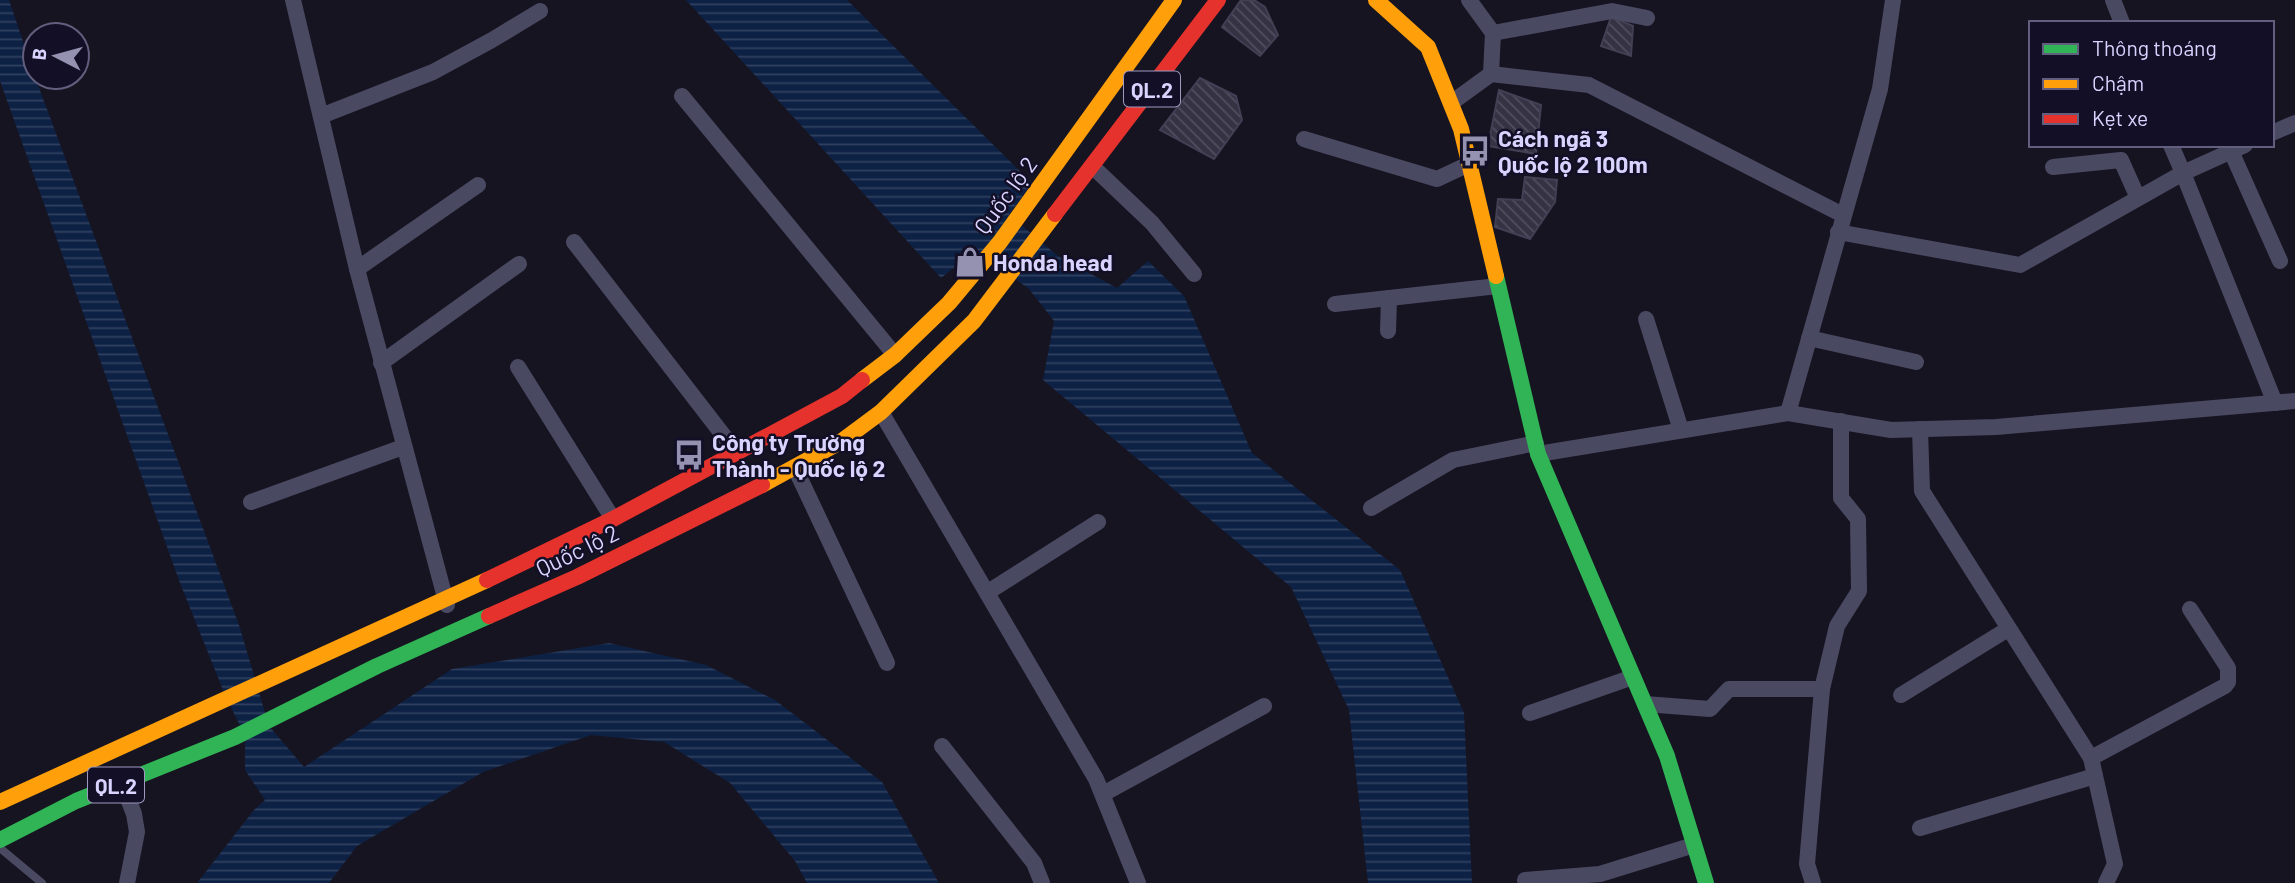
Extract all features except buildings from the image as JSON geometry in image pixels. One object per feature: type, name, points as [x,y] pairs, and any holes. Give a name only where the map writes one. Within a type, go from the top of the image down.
[{"type":"main road","name":"Quốc lộ 2","points":[[0,802],[446,600],[613,519],[842,396],[895,355],[949,303],[1000,242],[1174,0]]},
{"type":"main road","name":"QL.2","points":[[1087,171],[1218,0]]},
{"type":"main road","points":[[1376,0],[1428,47],[1461,128],[1537,449],[1667,756],[1706,883]]},
{"type":"main road","name":"Quốc lộ 2","points":[[0,840],[76,801],[235,737],[577,577],[795,468],[842,440],[881,412],[974,321],[1087,171]]},
{"type":"street","points":[[293,0],[381,363],[446,600],[457,631]]},
{"type":"street","points":[[1469,0],[1493,33],[1491,74]]},
{"type":"street","points":[[1788,413],[1880,89],[1893,0]]},
{"type":"street","points":[[2113,0],[2121,21]]},
{"type":"street","points":[[321,116],[433,72],[540,11]]},
{"type":"street","points":[[1493,33],[1612,11],[1647,18]]},
{"type":"street","points":[[1451,103],[1491,74],[1588,85],[1843,215]]},
{"type":"street","points":[[682,96],[895,355]]},
{"type":"street","points":[[2274,132],[2295,123]]},
{"type":"street","points":[[1304,139],[1437,178],[1469,164]]},
{"type":"street","points":[[2172,147],[2275,403]]},
{"type":"street","points":[[1838,232],[2020,265],[2183,173],[2238,148],[2280,261]]},
{"type":"street","points":[[2053,167],[2121,160],[2138,198]]},
{"type":"street","points":[[1087,171],[1152,223],[1194,274]]},
{"type":"street","points":[[357,269],[478,185]]},
{"type":"street","points":[[574,242],[737,453]]},
{"type":"street","points":[[381,363],[519,264]]},
{"type":"street","points":[[1335,304],[1498,286]]},
{"type":"street","points":[[1388,298],[1388,331]]},
{"type":"street","points":[[1646,319],[1681,430]]},
{"type":"street","points":[[1809,338],[1916,362]]},
{"type":"street","points":[[518,367],[613,519]]},
{"type":"street","points":[[1371,508],[1452,460],[1788,413],[1891,430],[1996,427],[2295,401]]},
{"type":"street","points":[[881,412],[1096,779],[1138,883]]},
{"type":"street","points":[[1813,883],[1807,864],[1822,689],[1837,626],[1859,591],[1858,519],[1841,498],[1841,421]]},
{"type":"street","points":[[1920,429],[1922,491],[2091,758],[2115,864],[2106,883]]},
{"type":"street","points":[[251,502],[403,447]]},
{"type":"street","points":[[795,468],[887,663]]},
{"type":"street","points":[[988,592],[1098,522]]},
{"type":"street","points":[[2091,758],[2225,686],[2228,681],[2228,668],[2190,609]]},
{"type":"street","points":[[1901,695],[2008,629]]},
{"type":"street","points":[[1530,713],[1633,677]]},
{"type":"street","points":[[1645,704],[1710,709],[1729,689],[1822,689]]},
{"type":"street","points":[[1103,794],[1264,706]]},
{"type":"street","points":[[942,746],[1034,863],[1042,883]]},
{"type":"street","points":[[1920,828],[2095,776]]},
{"type":"street","points":[[122,783],[134,814],[137,832],[127,883]]},
{"type":"street","points":[[1525,880],[1547,881],[1600,874],[1694,845]]},
{"type":"lane","points":[[0,848],[42,883]]},
{"type":"water","points":[[0,0],[9,0],[21,36],[21,91],[40,91],[239,625],[269,726],[304,767],[452,669],[609,643],[706,665],[775,700],[882,782],[939,883],[807,883],[795,861],[730,783],[664,742],[591,735],[483,772],[357,846],[329,883],[197,883],[254,810],[265,800],[245,770],[245,736],[225,695],[180,583],[0,81]]},
{"type":"water","points":[[686,0],[847,0],[1032,183],[1009,215],[1058,256],[1117,288],[1148,261],[1184,296],[1252,453],[1400,570],[1464,713],[1472,883],[1368,883],[1349,710],[1291,587],[1043,380],[1054,321],[1029,289],[976,250],[941,278]]},
{"type":"traffic: fast","points":[[1496,276],[1538,454],[1667,756],[1706,883]]},
{"type":"traffic: fast","points":[[0,840],[76,801],[235,737],[377,666],[489,616]]},
{"type":"traffic: slow","points":[[862,380],[895,355],[949,303],[1000,242],[1174,0]]},
{"type":"traffic: slow","points":[[1376,0],[1428,47],[1461,129],[1496,276]]},
{"type":"traffic: slow","points":[[762,485],[842,441],[881,412],[974,321],[1055,214]]},
{"type":"traffic: slow","points":[[0,802],[487,580]]},
{"type":"traffic: jam","points":[[1055,214],[1218,0]]},
{"type":"traffic: jam","points":[[487,580],[613,519],[842,396],[862,380]]},
{"type":"traffic: jam","points":[[489,616],[577,577],[762,485]]},
{"type":"place","name":"Cách ngã 3 Quốc lộ 2 100m","points":[[1475,151]]},
{"type":"place","name":"Honda head","points":[[970,262]]},
{"type":"place","name":"Công ty Trường Thành - Quốc lộ 2","points":[[689,455]]}]
